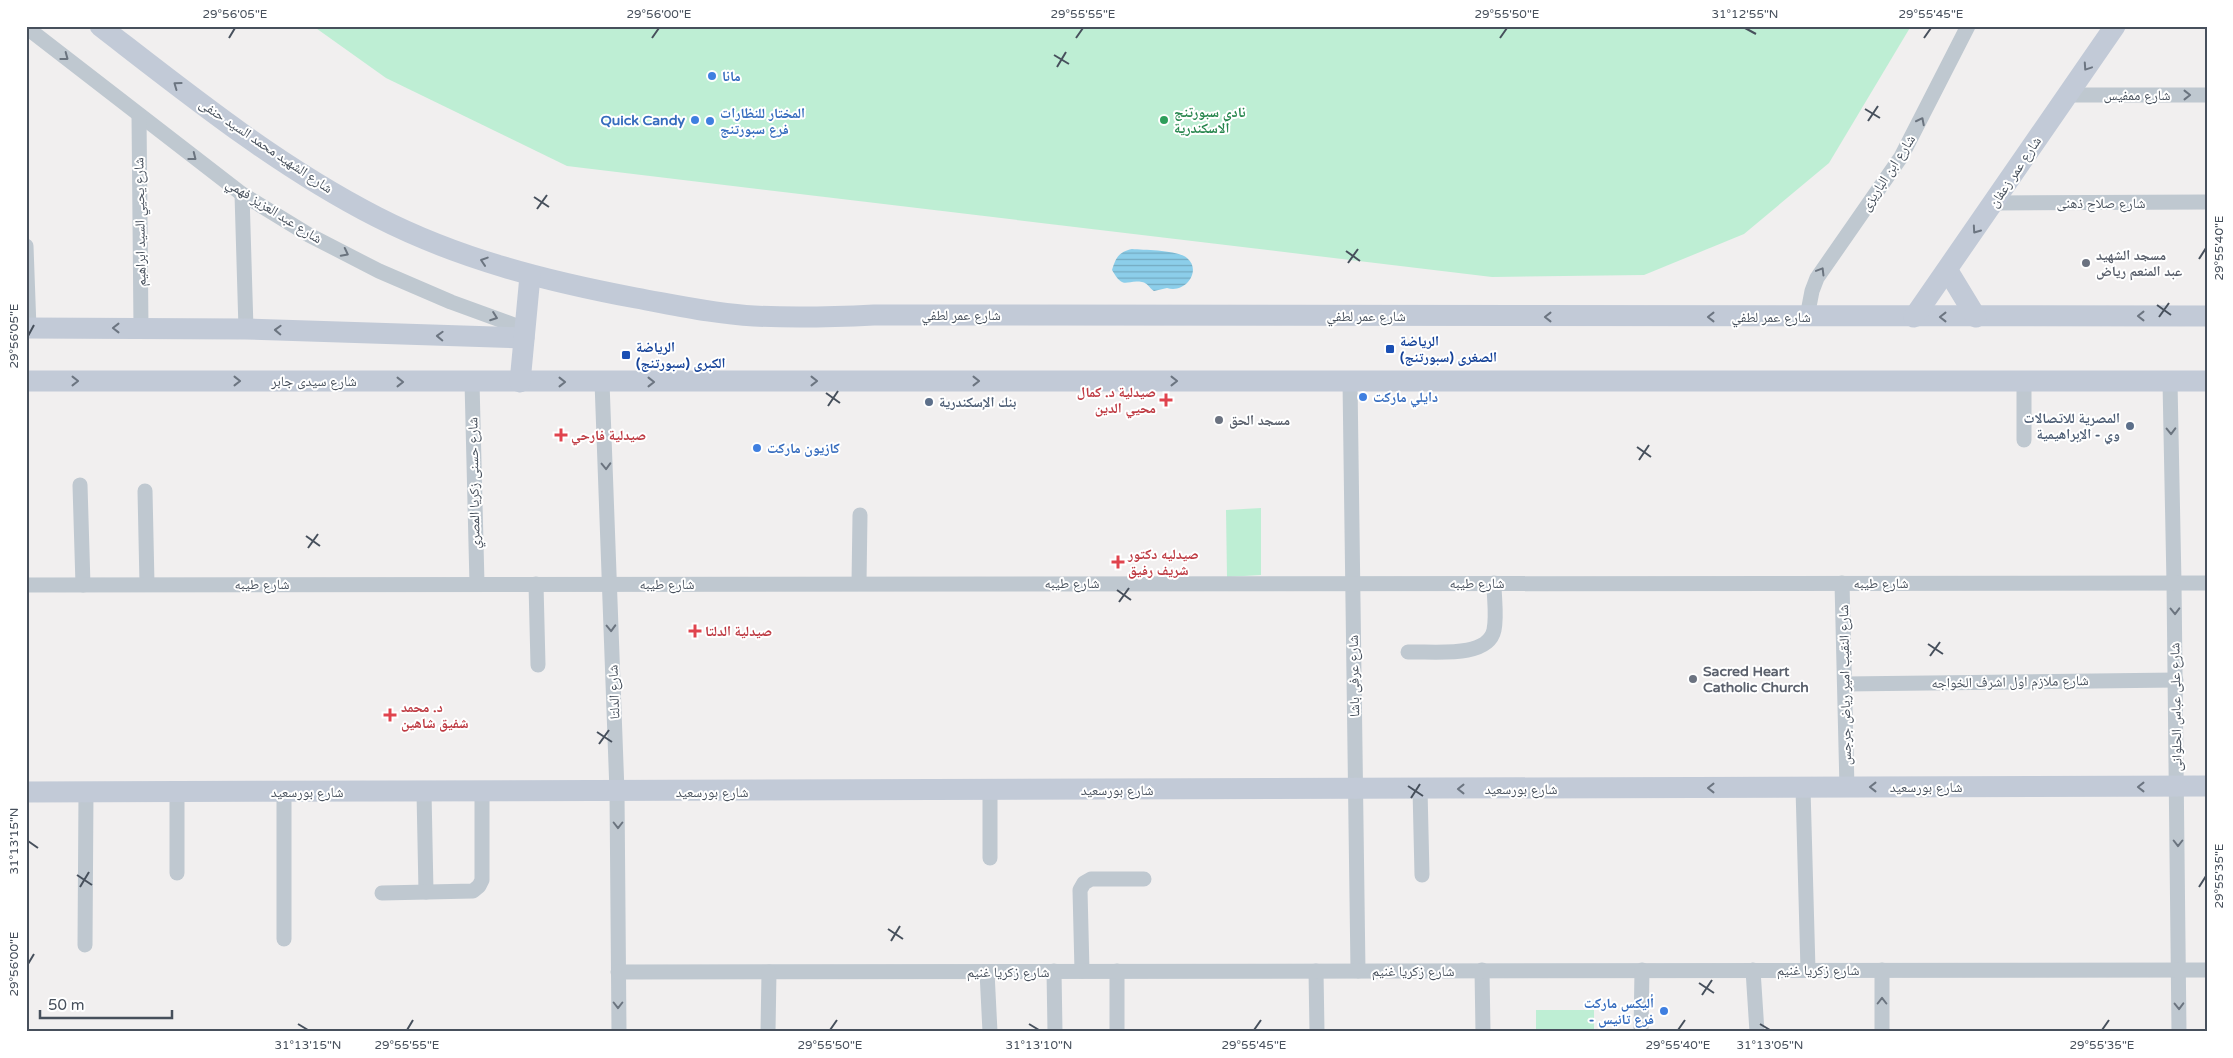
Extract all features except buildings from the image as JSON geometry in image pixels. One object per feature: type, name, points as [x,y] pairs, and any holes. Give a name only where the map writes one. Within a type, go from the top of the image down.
[{"type":"street","name":"شارع الشهيد محمد السيد حنفى","points":[[100,26],[234,127],[306,176],[377,217],[452,251],[530,276]]},
{"type":"street","name":"شارع ابن الباريزى","points":[[1807,317],[1812,291],[1817,278],[1901,157],[1968,26]]},
{"type":"street","name":"شارع عمر زعفان","points":[[1914,317],[1995,203],[2115,26]]},
{"type":"street","name":"شارع عبد العزيز فهمي","points":[[26,27],[242,194],[309,235],[379,271],[525,333]]},
{"type":"street","name":"شارع ممفيس","points":[[2068,95],[2207,95]]},
{"type":"street","name":"شارع يحيي السيد ابراهيم","points":[[139,115],[141,328]]},
{"type":"street","points":[[242,194],[246,329]]},
{"type":"street","name":"شارع صلاح ذهنى","points":[[1995,203],[2207,202]]},
{"type":"street","points":[[26,246],[27,328],[525,333]]},
{"type":"street","points":[[1948,271],[1976,317]]},
{"type":"street","name":"شارع عمر لطفي","points":[[530,276],[712,312],[796,318],[874,315],[2207,316]]},
{"type":"street","points":[[520,382],[530,276]]},
{"type":"street","name":"شارع سيدى جابر","points":[[26,381],[602,382]]},
{"type":"street","name":"شارع عرفى باشا","points":[[1350,381],[1358,971]]},
{"type":"street","name":"شارع حسنى زكريا المصري","points":[[472,382],[477,584]]},
{"type":"street","points":[[602,382],[2207,382]]},
{"type":"street","name":"شارع الدلتا","points":[[602,382],[618,792],[618,1032]]},
{"type":"street","points":[[2024,382],[2024,440]]},
{"type":"street","name":"شارع على عباس الحلوانى","points":[[2170,382],[2176,680],[2179,1032]]},
{"type":"street","points":[[80,484],[84,585]]},
{"type":"street","points":[[144,491],[147,584]]},
{"type":"street","points":[[859,584],[860,515]]},
{"type":"street","points":[[1408,652],[1476,650],[1488,643],[1494,630],[1494,583]]},
{"type":"street","name":"شارع النقيب امير رياض جرجس","points":[[1842,583],[1847,788]]},
{"type":"street","name":"شارع طيبه","points":[[26,585],[2207,583]]},
{"type":"street","points":[[536,584],[538,665]]},
{"type":"street","name":"شارع ملازم اول اشرف الخواجه","points":[[1845,684],[2176,680]]},
{"type":"street","name":"شارع بورسعيد","points":[[26,792],[1356,790],[2207,786]]},
{"type":"street","points":[[1803,788],[1808,970]]},
{"type":"street","points":[[1420,789],[1422,875]]},
{"type":"street","points":[[990,791],[990,858]]},
{"type":"street","points":[[85,945],[86,792]]},
{"type":"street","points":[[177,792],[177,873]]},
{"type":"street","points":[[284,792],[284,939]]},
{"type":"street","points":[[424,792],[426,892]]},
{"type":"street","points":[[382,893],[473,891],[481,883],[482,792]]},
{"type":"street","points":[[1082,971],[1080,890],[1084,883],[1091,879],[1144,879]]},
{"type":"street","points":[[1482,970],[1483,1032]]},
{"type":"street","points":[[1641,1032],[1642,970]]},
{"type":"street","points":[[1753,970],[1757,1032]]},
{"type":"street","points":[[1882,970],[1882,1032]]},
{"type":"street","name":"شارع زكريا غنيم","points":[[618,972],[2207,970]]},
{"type":"street","points":[[1054,971],[1056,1032]]},
{"type":"street","points":[[1117,971],[1117,1032]]},
{"type":"street","points":[[1316,971],[1317,1032]]},
{"type":"street","points":[[768,1032],[769,972]]},
{"type":"street","points":[[987,972],[990,1032]]},
{"type":"green space","name":"نادي سبورتنج الاسكندرية","points":[[313,26],[1911,26],[1829,163],[1744,234],[1644,275],[1492,277],[567,166],[386,78]]},
{"type":"green space","points":[[1261,508],[1261,575],[1227,577],[1226,510]]},
{"type":"green space","points":[[1536,1010],[1594,1010],[1594,1032],[1536,1032]]},
{"type":"water","points":[[1132,249],[1183,255],[1191,263],[1193,269],[1190,280],[1180,288],[1154,291],[1144,283],[1137,281],[1123,282],[1112,270],[1119,256]]},
{"type":"place","name":"مانا","points":[[712,76]]},
{"type":"place","name":"Quick Candy","points":[[695,120]]},
{"type":"place","name":"نادي سبورتنج الاسكندرية","points":[[1164,120]]},
{"type":"place","name":"المختار للنظارات فرع سبورتنج","points":[[710,121]]},
{"type":"place","name":"مسجد الشهيد عبد المنعم رياض","points":[[2086,263]]},
{"type":"place","name":"الرياضة (سبورتنج) الصغرى","points":[[1390,349]]},
{"type":"place","name":"الرياضة (سبورتنج) الكبرى","points":[[626,355]]},
{"type":"place","name":"دايلي ماركت","points":[[1363,397]]},
{"type":"place","name":"صيدلية د. كمال محيي الدين","points":[[1166,400]]},
{"type":"place","name":"بنك الإسكندرية","points":[[929,402]]},
{"type":"place","name":"مسجد الحق","points":[[1219,420]]},
{"type":"place","name":"المصرية للاتصالات وي - الإبراهيمية","points":[[2130,426]]},
{"type":"place","name":"صيدلية فارحي","points":[[561,435]]},
{"type":"place","name":"كازيون ماركت","points":[[757,448]]},
{"type":"place","name":"صيدليه دكتور شريف رفيق","points":[[1118,562]]},
{"type":"place","name":"صيدلية الدلتا","points":[[695,631]]},
{"type":"place","name":"Sacred Heart Catholic Church","points":[[1693,679]]},
{"type":"place","name":"د. محمد شفيق شاهين","points":[[390,715]]},
{"type":"place","name":"أليكس ماركت - فرع تانيس","points":[[1664,1011]]}]
